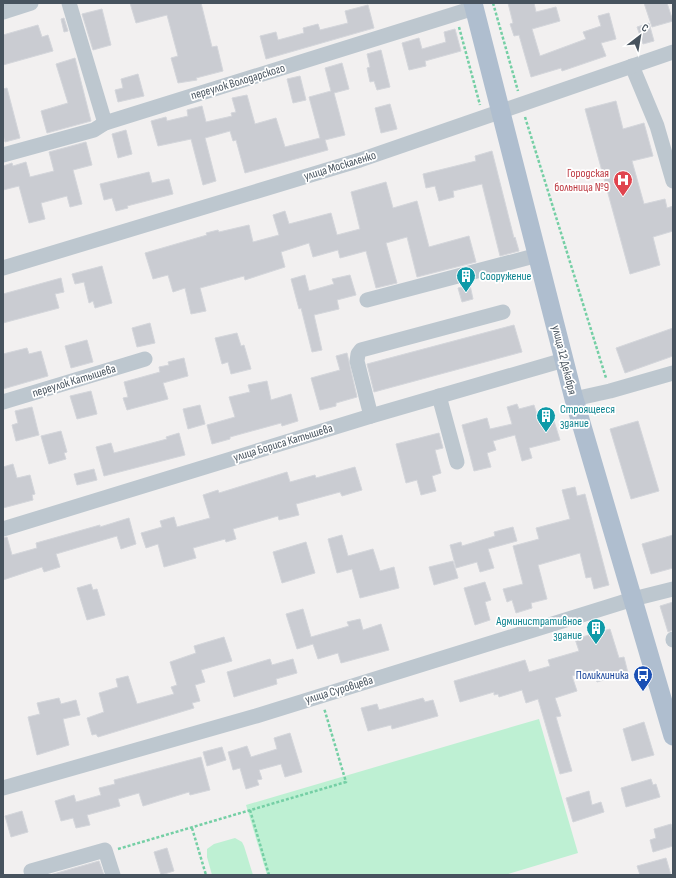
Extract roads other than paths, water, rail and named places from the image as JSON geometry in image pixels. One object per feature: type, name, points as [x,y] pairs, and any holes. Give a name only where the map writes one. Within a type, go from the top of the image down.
[{"type":"main road","name":"улица 12 Декабря","points":[[473,6],[574,399],[672,731]]},
{"type":"street","points":[[3,12],[32,3]]},
{"type":"street","points":[[69,3],[105,123]]},
{"type":"street","name":"переулок Володарского","points":[[3,155],[94,130],[105,123],[473,6]]},
{"type":"street","name":"улица Москаленко","points":[[3,268],[360,160],[673,52]]},
{"type":"street","points":[[632,66],[657,126],[673,181]]},
{"type":"street","points":[[367,300],[538,255]]},
{"type":"street","points":[[371,416],[357,361],[360,350],[503,312]]},
{"type":"street","name":"переулок Катышева","points":[[3,402],[145,359]]},
{"type":"street","name":"улица Бориса Катышева","points":[[3,529],[371,416],[564,360]]},
{"type":"street","points":[[574,399],[610,391],[673,373]]},
{"type":"street","points":[[439,396],[457,462]]},
{"type":"street","name":"улица Суровцева","points":[[3,788],[320,696],[633,599],[673,589]]},
{"type":"street","points":[[32,875],[31,871],[105,850],[113,875]]},
{"type":"place","name":"Городская больница №9","points":[[623,197]]},
{"type":"place","name":"Сооружение","points":[[466,293]]},
{"type":"place","name":"Строящееся здание","points":[[546,433]]},
{"type":"place","name":"Административное здание","points":[[596,645]]},
{"type":"place","name":"Поликлиника","points":[[643,692]]}]
